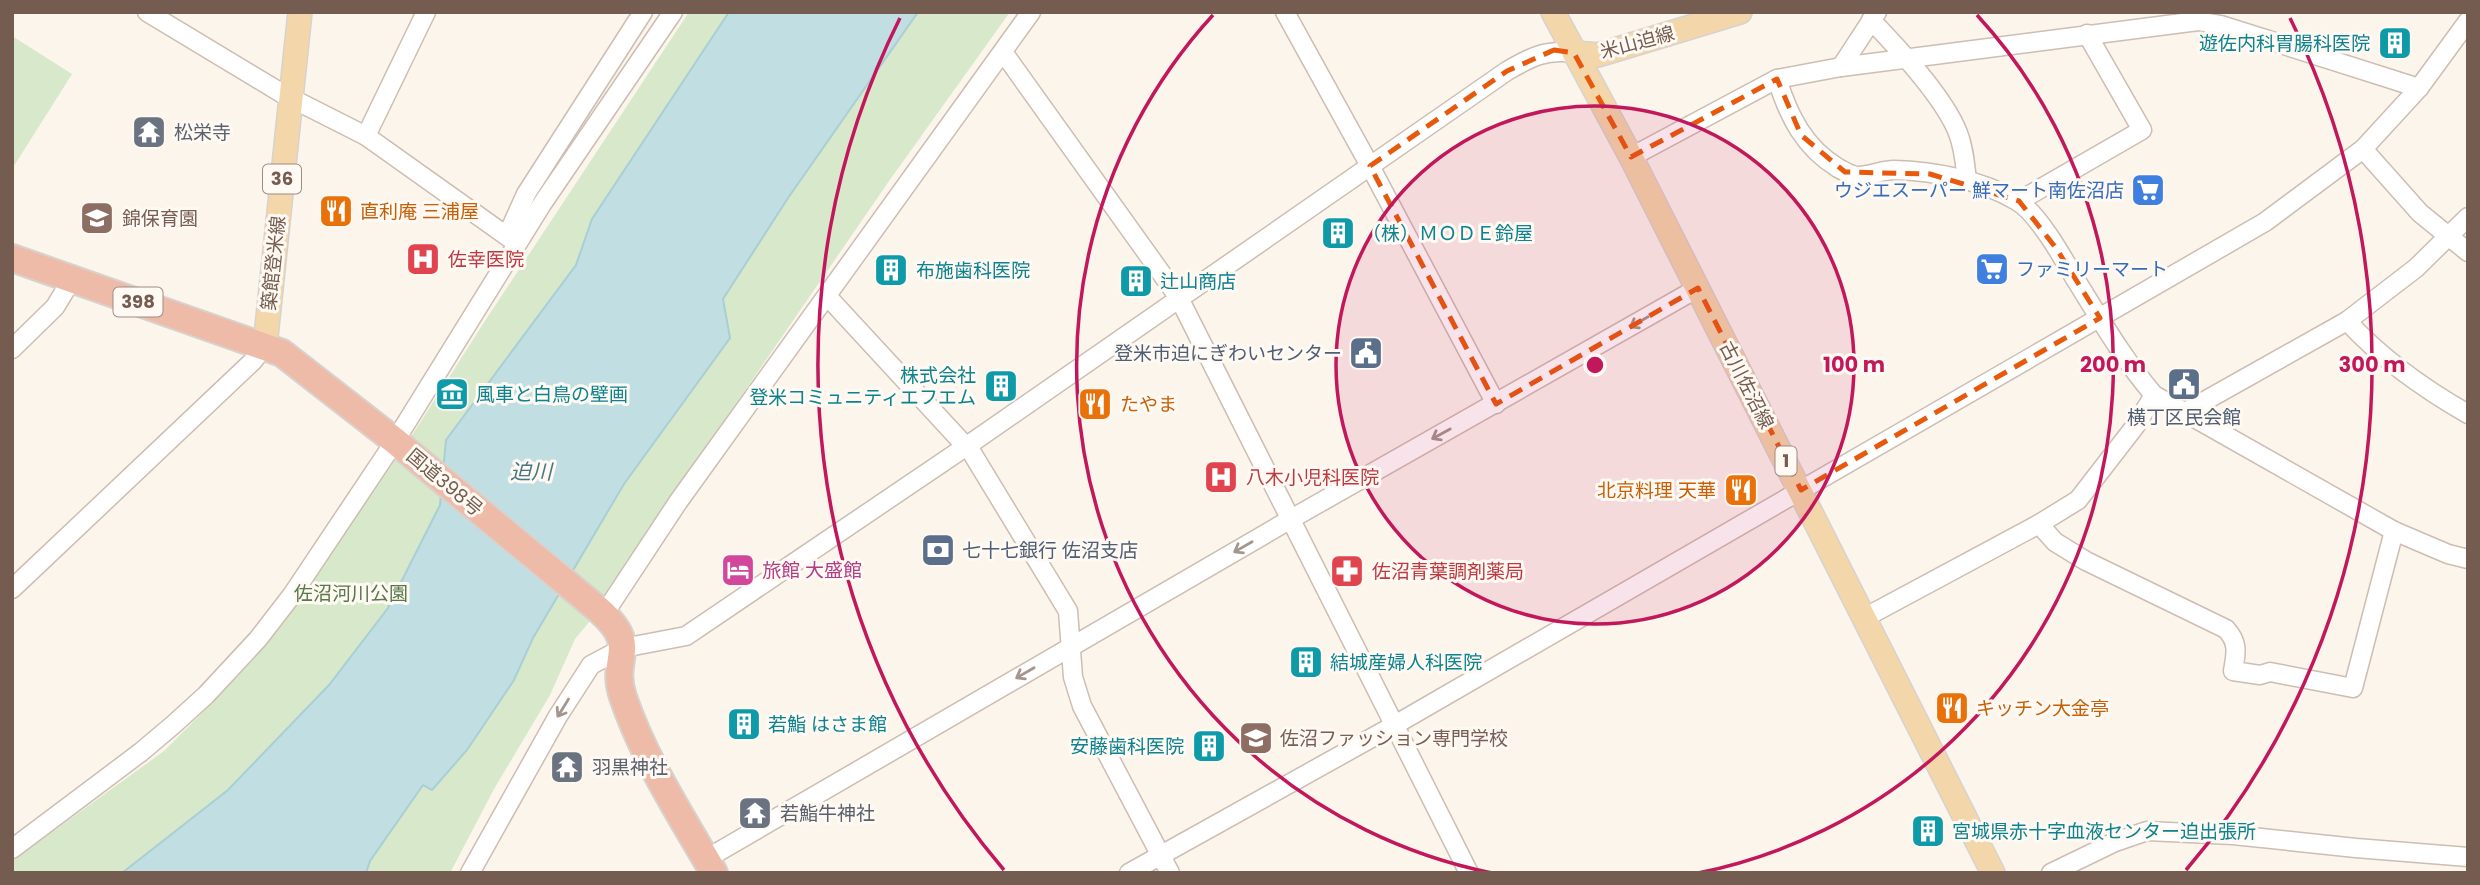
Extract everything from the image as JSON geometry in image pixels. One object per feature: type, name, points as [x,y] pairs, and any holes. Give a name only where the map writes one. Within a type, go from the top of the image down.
[{"type":"highway","name":"国道398号","points":[[12,258],[282,353],[395,441],[598,610],[621,634],[614,652]]},
{"type":"highway","points":[[614,652],[621,667],[621,693],[644,749],[710,866]]},
{"type":"main road","name":"築館登米線","points":[[265,346],[300,12]]},
{"type":"main road","name":"古川佐沼線","points":[[1553,12],[1698,288],[1993,873]]},
{"type":"main road","name":"米山迫線","points":[[1574,52],[1598,55],[1740,12]]},
{"type":"street","points":[[147,12],[291,97],[366,136],[513,240]]},
{"type":"street","points":[[366,136],[426,12]]},
{"type":"street","points":[[513,240],[526,194],[643,12]]},
{"type":"street","points":[[12,849],[141,752],[206,695],[258,639],[292,595],[395,441],[513,240],[542,204],[673,12]]},
{"type":"street","points":[[598,610],[610,605],[678,502],[1031,12]]},
{"type":"street","points":[[1284,12],[1370,166],[1496,404]]},
{"type":"street","points":[[1841,66],[1874,16],[1957,130],[1964,153],[1967,181]]},
{"type":"street","points":[[1631,157],[1777,79],[1841,66],[2203,17],[2419,88]]},
{"type":"street","points":[[1129,873],[1394,726],[2265,222],[2363,149],[2419,88],[2468,21]]},
{"type":"street","points":[[2019,201],[2142,130],[2087,34]]},
{"type":"street","points":[[470,873],[558,716],[591,664],[614,652],[687,636],[1526,60],[1553,50],[1574,52]]},
{"type":"street","points":[[1003,52],[1179,298],[1469,873]]},
{"type":"street","points":[[1777,79],[1786,107],[1801,135],[1815,152],[1845,172],[1857,176],[1893,170],[1967,181],[2019,201],[2056,248],[2127,361],[2154,395],[2394,531],[2448,554],[2468,559]]},
{"type":"street","points":[[2363,149],[2420,213],[2468,252]]},
{"type":"street","points":[[2185,412],[2347,321],[2386,293],[2449,238],[2468,217]]},
{"type":"street","points":[[12,349],[55,307],[72,279]]},
{"type":"street","points":[[710,866],[1070,647],[1698,288]]},
{"type":"street","points":[[827,296],[972,453],[1068,611],[1073,677],[1082,706],[1170,873]]},
{"type":"street","points":[[2347,321],[2371,346],[2402,371],[2468,414]]},
{"type":"street","points":[[12,589],[253,361],[265,346]]},
{"type":"street","points":[[1864,618],[2039,524],[2078,500],[2136,425],[2154,395]]},
{"type":"street","points":[[2039,524],[2054,542],[2086,561],[2226,629],[2234,637],[2237,648],[2233,671],[2260,675],[2270,672],[2353,688],[2394,531]]},
{"type":"street","points":[[2051,873],[2115,842],[2147,831],[2233,835],[2468,856]]},
{"type":"highlighted area","points":[[1554,50],[1574,53],[1631,157],[1777,79],[1801,135],[1845,172],[1930,174],[2019,201],[2056,248],[2100,318],[1801,490],[1698,288],[1496,404],[1370,166],[1507,71]]},
{"type":"green space","name":"佐沼河川公園","points":[[689,12],[729,12],[592,219],[576,265],[446,440],[440,505],[388,608],[329,685],[228,790],[122,873],[12,873],[12,861],[164,751],[215,700],[285,621],[416,429]]},
{"type":"green space","points":[[918,12],[1010,12],[889,181],[608,590],[599,610],[575,639],[550,695],[494,789],[450,873],[366,873],[370,861],[423,784],[432,790],[467,750],[514,680],[533,638],[624,484],[730,338],[723,299],[788,198]]},
{"type":"green space","points":[[12,36],[72,74],[12,169]]},
{"type":"water","name":"迫川","points":[[729,12],[918,12],[788,198],[723,299],[730,338],[624,484],[533,638],[514,680],[467,750],[432,790],[423,785],[370,861],[366,873],[122,873],[228,790],[329,685],[388,608],[440,505],[446,440],[576,265],[592,219]]},
{"type":"place","name":"遊佐内科胃腸科医院","points":[[2395,43]]},
{"type":"place","name":"松栄寺","points":[[149,132]]},
{"type":"place","name":"ウジエスーパー 鮮マート南佐沼店","points":[[2148,190]]},
{"type":"place","name":"直利庵 三浦屋","points":[[336,211]]},
{"type":"place","name":"錦保育園","points":[[97,218]]},
{"type":"place","name":"（株）ＭＯＤＥ鈴屋","points":[[1338,233]]},
{"type":"place","name":"佐幸医院","points":[[423,259]]},
{"type":"place","name":"ファミリーマート","points":[[1992,269]]},
{"type":"place","name":"布施歯科医院","points":[[891,270]]},
{"type":"place","name":"辻山商店","points":[[1136,281]]},
{"type":"place","name":"登米市迫にぎわいセンター","points":[[1366,353]]},
{"type":"place","name":"横丁区民会館","points":[[2184,384]]},
{"type":"place","name":"株式会社 登米コミュニティエフエム","points":[[1001,386]]},
{"type":"place","name":"風車と白鳥の壁画","points":[[452,394]]},
{"type":"place","name":"たやま","points":[[1095,404]]},
{"type":"place","name":"八木小児科医院","points":[[1221,477]]},
{"type":"place","name":"北京料理 天華","points":[[1741,490]]},
{"type":"place","name":"七十七銀行 佐沼支店","points":[[938,550]]},
{"type":"place","name":"旅館 大盛館","points":[[738,570]]},
{"type":"place","name":"佐沼青葉調剤薬局","points":[[1347,571]]},
{"type":"place","name":"結城産婦人科医院","points":[[1306,662]]},
{"type":"place","name":"キッチン大金亭","points":[[1952,708]]},
{"type":"place","name":"若鮨 はさま館","points":[[744,724]]},
{"type":"place","name":"佐沼ファッション専門学校","points":[[1256,738]]},
{"type":"place","name":"安藤歯科医院","points":[[1209,746]]},
{"type":"place","name":"羽黒神社","points":[[567,767]]},
{"type":"place","name":"若鮨牛神社","points":[[755,813]]},
{"type":"place","name":"宮城県赤十字血液センター迫出張所","points":[[1928,831]]}]
